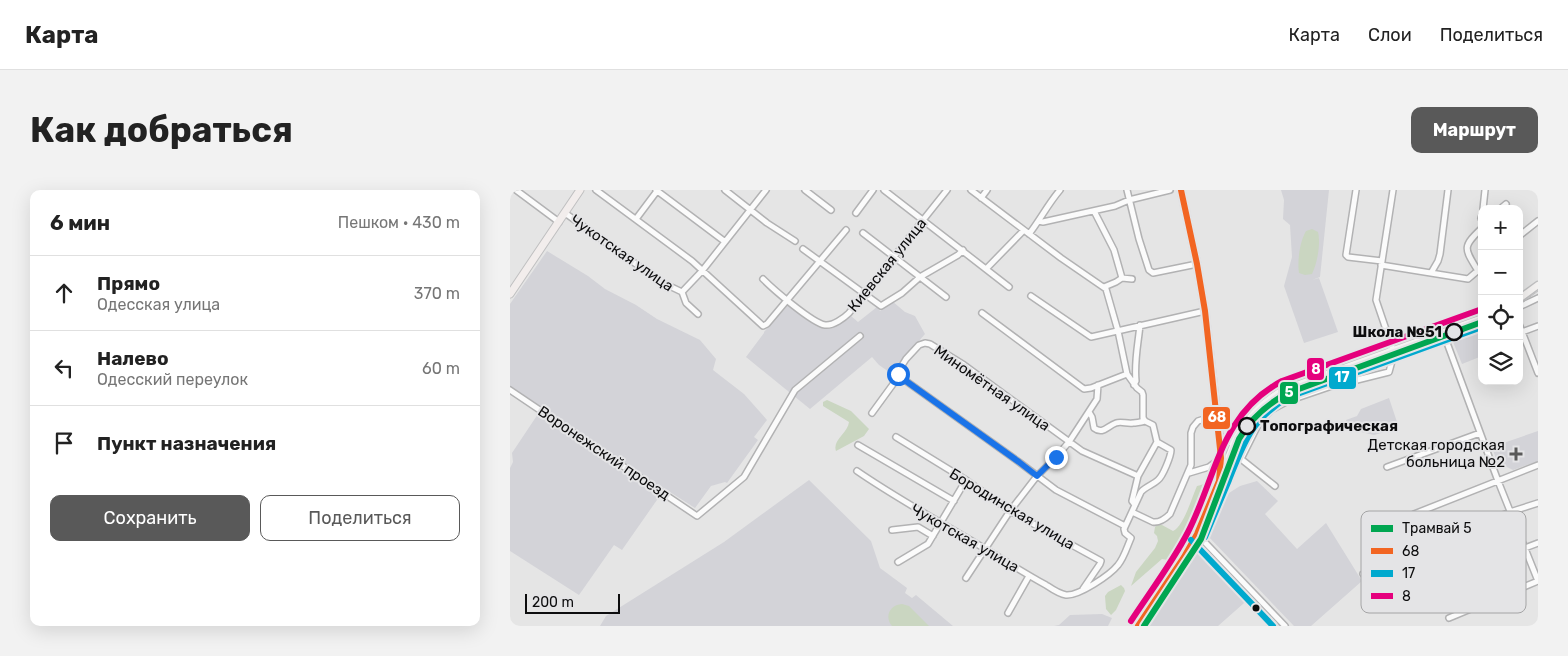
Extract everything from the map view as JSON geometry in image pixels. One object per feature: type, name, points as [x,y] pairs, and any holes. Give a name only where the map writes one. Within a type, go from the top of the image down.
[{"type":"highway","points":[[510,294],[580,190]]},
{"type":"main road","points":[[1181,190],[1205,311],[1221,458],[1219,481]]},
{"type":"main road","points":[[1523,296],[1538,285]]},
{"type":"main road","points":[[1138,626],[1197,534],[1237,436],[1245,422],[1266,401],[1285,389],[1478,319]]},
{"type":"main road","points":[[1219,434],[1224,441],[1229,442],[1237,436]]},
{"type":"street","points":[[516,190],[559,222]]},
{"type":"street","points":[[596,190],[702,271],[761,326],[765,326],[788,301],[846,230]]},
{"type":"street","points":[[636,219],[657,190],[724,241]]},
{"type":"street","points":[[724,190],[795,241]]},
{"type":"street","points":[[682,292],[702,271],[766,190]]},
{"type":"street","points":[[805,190],[830,210]]},
{"type":"street","points":[[856,213],[873,190]]},
{"type":"street","points":[[884,190],[987,268],[1009,287]]},
{"type":"street","name":"Киевская улица","points":[[788,301],[819,322],[828,325],[843,318],[865,294],[947,190]]},
{"type":"street","points":[[971,190],[1061,258],[1104,287],[1109,297],[1118,331],[1126,374],[1143,395],[1143,416],[1145,421]]},
{"type":"street","points":[[981,198],[987,190]]},
{"type":"street","points":[[987,268],[1039,221],[1042,213],[1060,190]]},
{"type":"street","points":[[1127,190],[1148,270],[1153,273],[1197,264]]},
{"type":"street","points":[[1039,221],[1043,222],[1094,211],[1170,190]]},
{"type":"street","points":[[1356,190],[1346,255],[1348,257],[1468,279],[1478,271]]},
{"type":"street","points":[[1275,486],[1241,460],[1259,423],[1272,410],[1288,401],[1329,387],[1389,372],[1392,361],[1391,350],[1376,300],[1393,190]]},
{"type":"street","points":[[1430,273],[1440,254],[1448,190]]},
{"type":"street","points":[[1483,205],[1485,190]]},
{"type":"street","points":[[1094,211],[1114,250],[1122,278]]},
{"type":"street","name":"Чукотская улица","points":[[565,213],[661,282],[682,292],[686,303],[698,314]]},
{"type":"street","points":[[1523,233],[1538,221]]},
{"type":"street","points":[[1478,232],[1468,241],[1467,245],[1468,252],[1478,266]]},
{"type":"street","points":[[863,233],[946,297]]},
{"type":"street","points":[[803,249],[881,306],[902,293],[920,277],[958,255],[963,250]]},
{"type":"street","points":[[1104,287],[1122,278],[1132,279]]},
{"type":"street","points":[[763,279],[788,301]]},
{"type":"street","points":[[1031,296],[1091,337],[1205,311]]},
{"type":"street","points":[[1523,305],[1538,298]]},
{"type":"street","points":[[982,313],[1078,386],[1086,390],[1126,374]]},
{"type":"street","points":[[1134,385],[1136,381],[1135,358],[1138,352],[1140,325]]},
{"type":"street","points":[[1523,332],[1538,326]]},
{"type":"street","points":[[1443,332],[1510,511]]},
{"type":"street","points":[[1523,334],[1535,357],[1538,374]]},
{"type":"street","name":"Воронежский проезд","points":[[510,390],[697,516],[744,478],[795,390],[860,336]]},
{"type":"street","name":"Миномётная улица","points":[[899,376],[898,372],[906,359],[919,345],[925,343],[936,347],[964,365],[1082,452],[1138,476]]},
{"type":"street","points":[[872,413],[899,376],[1056,490],[1125,526]]},
{"type":"street","points":[[966,578],[1010,511],[1037,476],[1069,442],[1097,399],[1098,385]]},
{"type":"street","points":[[1083,589],[1094,584],[1118,565],[1131,538],[1124,532],[1125,526],[1143,490],[1160,478],[1171,455],[1171,450],[1157,442],[1152,425],[1145,421],[1134,423],[1120,422],[1102,432],[1098,432],[1094,428],[1089,412]]},
{"type":"street","points":[[1132,512],[1152,522],[1160,522],[1170,514],[1189,474],[1192,461],[1191,433],[1193,427],[1198,421],[1217,415]]},
{"type":"street","points":[[1386,467],[1480,433]]},
{"type":"street","name":"Бородинская улица","points":[[896,437],[966,480],[1010,511],[1101,561],[1083,589]]},
{"type":"street","points":[[1135,506],[1132,501],[1138,476],[1157,442]]},
{"type":"street","points":[[858,445],[954,501]]},
{"type":"street","points":[[1189,474],[1209,466],[1221,458]]},
{"type":"street","points":[[1422,511],[1538,465]]},
{"type":"street","name":"Чукотская улица","points":[[857,471],[903,502],[1060,593],[1065,595],[1076,593],[1083,589]]},
{"type":"street","points":[[898,562],[928,544],[966,480]]},
{"type":"street","points":[[1513,511],[1538,503]]},
{"type":"street","points":[[892,530],[918,527],[933,536]]},
{"type":"street","points":[[1197,534],[1284,626]]},
{"type":"street","points":[[1526,548],[1538,543]]},
{"type":"street","points":[[1526,551],[1538,581],[1526,586]]},
{"type":"street","points":[[1008,613],[1029,576]]},
{"type":"street","points":[[1448,618],[1460,613]]},
{"type":"shaded area","points":[[1281,190],[1329,190],[1320,277],[1312,280],[1319,278],[1338,332],[1304,343],[1284,286],[1292,257],[1290,225],[1283,219],[1284,200]]},
{"type":"shaded area","points":[[547,251],[588,276],[605,289],[636,305],[657,319],[700,340],[716,359],[713,370],[744,394],[767,420],[754,437],[758,440],[727,483],[711,486],[695,508],[659,485],[657,486],[510,387],[510,304]]},
{"type":"shaded area","points":[[892,301],[905,312],[915,316],[925,334],[904,358],[895,376],[879,365],[872,357],[810,409],[746,357],[764,332],[788,305],[821,327],[829,328],[851,316],[858,322],[877,307],[880,311]]},
{"type":"shaded area","points":[[1478,327],[1478,358],[1462,364],[1451,337]]},
{"type":"shaded area","points":[[1389,398],[1399,428],[1374,435],[1348,429],[1346,420],[1357,416],[1361,409]]},
{"type":"shaded area","points":[[538,414],[659,497],[622,550],[614,545],[579,595],[510,551],[510,468],[513,462],[512,453]]},
{"type":"shaded area","name":"Детская городская больница №2","points":[[1538,431],[1538,461],[1513,470],[1497,462],[1492,447]]},
{"type":"shaded area","points":[[809,480],[871,541],[880,568],[907,588],[905,593],[912,598],[916,595],[953,626],[600,626],[606,616],[724,542]]},
{"type":"shaded area","points":[[1257,481],[1278,501],[1265,514],[1297,549],[1326,523],[1361,579],[1361,582],[1311,626],[1294,626],[1207,535],[1229,493],[1240,486]]},
{"type":"shaded area","points":[[1201,548],[1252,596],[1218,626],[1149,626]]},
{"type":"shaded area","points":[[1102,614],[1112,618],[1108,626],[1054,626],[1059,625],[1070,615]]},
{"type":"green space","points":[[1312,229],[1318,232],[1318,254],[1312,274],[1305,275],[1299,273],[1298,263],[1302,240],[1306,231]]},
{"type":"green space","points":[[827,400],[851,411],[869,429],[864,436],[836,451],[836,443],[846,430],[849,422],[823,406],[823,402]]},
{"type":"green space","points":[[1215,475],[1216,478],[1186,546],[1178,540],[1179,549],[1172,553],[1168,560],[1162,559],[1131,586],[1136,572],[1155,548],[1158,541],[1154,533],[1155,527],[1162,525],[1173,531],[1177,528],[1184,517],[1197,486]]},
{"type":"green space","points":[[1121,585],[1125,591],[1116,610],[1111,615],[1106,609],[1105,596],[1108,592]]},
{"type":"green space","points":[[902,604],[909,606],[929,626],[892,626],[888,618],[889,612],[894,606]]},
{"type":"tram line","points":[[1523,302],[1538,291]]},
{"type":"tram line","name":"5","points":[[1144,626],[1201,539],[1239,439],[1260,412],[1288,393],[1478,323]]},
{"type":"tram line","points":[[1147,626],[1202,541],[1243,435],[1265,410],[1293,392],[1478,324]]},
{"type":"transit line","name":"68","points":[[1138,626],[1197,534],[1219,481],[1221,458],[1205,311],[1181,190]]},
{"type":"transit line","name":"8","points":[[1131,621],[1182,544],[1198,510],[1223,447],[1233,428],[1245,410],[1261,395],[1282,381],[1478,310]]},
{"type":"transit line","name":"17","points":[[1205,537],[1245,443],[1258,422],[1276,405],[1289,397],[1478,328]]},
{"type":"transit line","name":"17","points":[[1191,540],[1273,626]]},
{"type":"place","name":"Школа №51","points":[[1454,332]]},
{"type":"place","name":"Топографическая","points":[[1247,426]]},
{"type":"place","name":"Детская городская больница №2","points":[[1516,454]]},
{"type":"route","points":[[898,374],[1037,476],[1056,457]]}]
